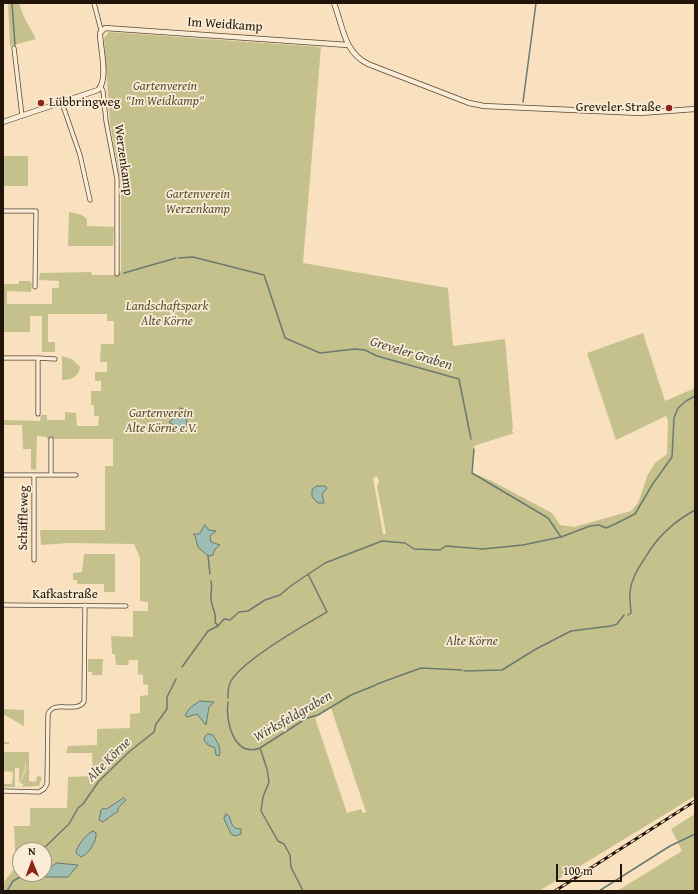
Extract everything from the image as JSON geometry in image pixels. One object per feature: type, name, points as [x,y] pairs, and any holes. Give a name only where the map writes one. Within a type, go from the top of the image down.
[{"type":"street","name":"Werzenkamp","points":[[94,3],[101,30],[100,35],[103,73],[100,87],[103,91],[106,121],[118,179],[117,274]]},
{"type":"street","points":[[334,3],[348,45],[355,56],[368,64],[454,98],[478,105],[640,113],[695,109]]},
{"type":"street","name":"Im Weidkamp","points":[[101,30],[110,28],[348,45]]},
{"type":"street","points":[[14,48],[22,116]]},
{"type":"street","points":[[3,122],[94,92],[100,87]]},
{"type":"street","points":[[62,103],[80,155],[90,200]]},
{"type":"street","points":[[3,211],[36,211],[35,287]]},
{"type":"street","points":[[3,358],[55,358]]},
{"type":"street","points":[[38,358],[38,414]]},
{"type":"street","points":[[51,439],[51,475]]},
{"type":"street","name":"Schäffleweg","points":[[3,475],[76,475]]},
{"type":"street","name":"Schäffleweg","points":[[34,475],[34,560]]},
{"type":"street","name":"Kafkastraße","points":[[3,604],[126,606]]},
{"type":"street","points":[[3,791],[39,792],[44,789],[47,784],[48,714],[52,708],[55,707],[77,707],[84,702],[85,605]]},
{"type":"green space","points":[[8,3],[19,3],[24,17],[36,39],[10,46]]},
{"type":"green space","name":"Alte Körne","points":[[109,32],[321,47],[303,263],[448,288],[453,346],[505,339],[513,429],[511,430],[514,433],[474,446],[472,473],[490,480],[552,513],[560,525],[574,527],[631,511],[638,503],[648,474],[655,463],[667,454],[668,421],[666,416],[616,440],[587,353],[643,333],[665,401],[695,388],[695,796],[539,891],[3,891],[3,883],[12,872],[12,882],[52,882],[52,842],[15,842],[14,826],[30,826],[30,808],[67,808],[68,777],[93,776],[92,753],[66,753],[68,746],[97,745],[97,729],[130,728],[130,714],[140,713],[140,696],[148,695],[148,685],[143,684],[143,675],[138,674],[138,660],[129,660],[128,665],[116,665],[115,654],[112,654],[111,636],[133,637],[133,611],[148,611],[148,602],[140,601],[140,558],[134,544],[69,543],[41,545],[40,530],[105,530],[105,466],[113,466],[113,439],[47,439],[47,437],[37,436],[36,470],[31,469],[31,449],[23,449],[22,425],[3,425],[3,420],[40,421],[41,415],[47,415],[47,420],[65,420],[65,412],[76,413],[77,426],[98,426],[99,416],[94,416],[94,405],[91,405],[91,391],[101,391],[101,381],[95,381],[95,372],[107,372],[107,362],[100,362],[101,344],[114,344],[114,321],[107,321],[107,314],[48,314],[48,342],[55,342],[55,352],[42,352],[42,316],[30,316],[30,332],[3,332],[3,284],[19,284],[19,281],[30,281],[32,284],[31,292],[7,291],[7,304],[52,304],[52,288],[59,288],[59,281],[39,280],[40,273],[91,272],[92,275],[113,275],[121,271],[121,184],[110,124],[104,38]],"holes":[[[377,476],[379,482],[377,486],[386,534],[383,534],[373,478]],[[331,708],[366,812],[363,813],[361,809],[347,813],[315,718]]]},
{"type":"green space","points":[[3,156],[28,156],[28,186],[3,186]]},
{"type":"green space","points":[[69,212],[82,215],[87,219],[87,226],[114,227],[113,246],[68,246]]},
{"type":"green space","points":[[62,356],[72,359],[80,367],[76,376],[62,380]]},
{"type":"green space","points":[[84,554],[115,554],[115,592],[104,592],[104,584],[77,584],[77,580],[73,580],[73,573],[82,572]]},
{"type":"green space","points":[[88,659],[103,659],[102,675],[92,675],[92,672],[88,672]]},
{"type":"green space","points":[[3,709],[24,710],[24,726],[3,714]]},
{"type":"green space","points":[[3,742],[9,742],[9,744],[4,744],[4,752],[29,752],[29,781],[36,782],[37,776],[42,777],[39,786],[20,787],[23,786],[23,784],[20,783],[26,770],[25,759],[25,770],[19,784],[19,768],[15,768],[15,787],[4,787],[4,784],[12,784],[13,772],[5,771],[3,776]]},
{"type":"green space","points":[[695,814],[695,891],[617,891],[682,851],[671,829]]},
{"type":"water","points":[[180,408],[188,410],[192,414],[187,419],[186,426],[181,427],[175,432],[175,426],[169,422],[173,419],[167,411],[174,416],[180,412]]},
{"type":"water","points":[[317,486],[325,486],[327,488],[322,494],[324,503],[318,503],[312,497],[312,490]]},
{"type":"water","points":[[205,525],[209,530],[216,531],[210,536],[211,542],[220,545],[215,549],[213,555],[208,556],[198,547],[193,534],[199,534]]},
{"type":"water","points":[[200,701],[214,702],[209,707],[206,725],[197,714],[187,717],[185,715],[190,708]]},
{"type":"water","points":[[208,734],[213,735],[217,743],[220,750],[219,756],[216,755],[215,748],[208,745],[204,740],[205,736]]},
{"type":"water","points":[[124,798],[126,800],[118,808],[118,811],[103,822],[99,820],[101,810],[103,808],[106,809]]},
{"type":"water","points":[[226,814],[229,816],[231,823],[235,828],[241,829],[241,834],[235,836],[231,834],[224,819]]},
{"type":"water","points":[[93,831],[96,833],[94,843],[90,850],[81,857],[76,853],[76,850],[85,837]]},
{"type":"water","points":[[57,863],[78,865],[68,877],[52,877],[52,866]]},
{"type":"waterway","name":"Greveler Graben","points":[[12,3],[15,45]]},
{"type":"waterway","points":[[523,102],[536,3]]},
{"type":"waterway","name":"Greveler Graben","points":[[179,258],[193,257],[264,275],[285,338],[320,353],[355,349],[365,350],[377,356],[459,379],[471,439]]},
{"type":"waterway","name":"Greveler Graben","points":[[124,273],[176,258]]},
{"type":"waterway","name":"Alte Körne","points":[[182,667],[208,631],[218,626],[224,619],[230,620],[239,612],[248,611],[265,600],[280,595],[325,563],[382,541],[405,543],[414,549],[440,550],[446,546],[483,549],[523,545],[561,537],[590,526],[599,525],[606,528],[635,514],[652,485],[672,457],[674,418],[678,408],[695,396]]},
{"type":"waterway","name":"Greveler Graben","points":[[474,449],[472,473],[548,518],[561,537]]},
{"type":"waterway","name":"Wirksfeldgraben","points":[[628,615],[631,613],[630,594],[633,578],[637,570],[660,537],[673,525],[695,510]]},
{"type":"waterway","points":[[208,556],[210,574]]},
{"type":"waterway","name":"Wirksfeldgraben","points":[[228,698],[228,688],[230,683],[236,674],[246,665],[274,644],[327,612],[308,574]]},
{"type":"waterway","points":[[211,581],[211,600],[215,622],[218,626]]},
{"type":"waterway","name":"Wirksfeldgraben","points":[[464,671],[502,670],[536,649],[571,631],[611,626],[617,624],[624,615]]},
{"type":"waterway","name":"Wirksfeldgraben","points":[[377,684],[421,668],[462,670]]},
{"type":"waterway","name":"Alte Körne","points":[[50,842],[69,824],[78,808],[83,804],[99,781],[130,751],[154,732],[156,724],[167,709],[167,697],[176,679]]},
{"type":"waterway","name":"Wirksfeldgraben","points":[[228,702],[228,719],[233,736],[244,748],[251,750],[260,748],[307,718],[318,715],[351,695],[376,685]]},
{"type":"waterway","points":[[260,748],[267,769],[269,782],[263,797],[261,811],[278,841],[284,844],[290,855],[291,867],[303,891]]},
{"type":"waterway","points":[[599,891],[670,846],[695,834]]},
{"type":"waterway","name":"Alte Körne","points":[[7,891],[12,882]]},
{"type":"railway","points":[[555,891],[695,801]]},
{"type":"place","name":"Lübbringweg","points":[[41,103]]},
{"type":"place","name":"Greveler Straße","points":[[669,108]]},
{"type":"park label","name":"Gartenverein \"Im Weidkamp\"","points":[[165,94]]},
{"type":"park label","name":"Gartenverein Werzenkamp","points":[[198,202]]},
{"type":"park label","name":"Landschaftspark Alte Körne","points":[[167,314]]},
{"type":"park label","name":"Gartenverein Alte Körne e.V.","points":[[161,422]]}]
